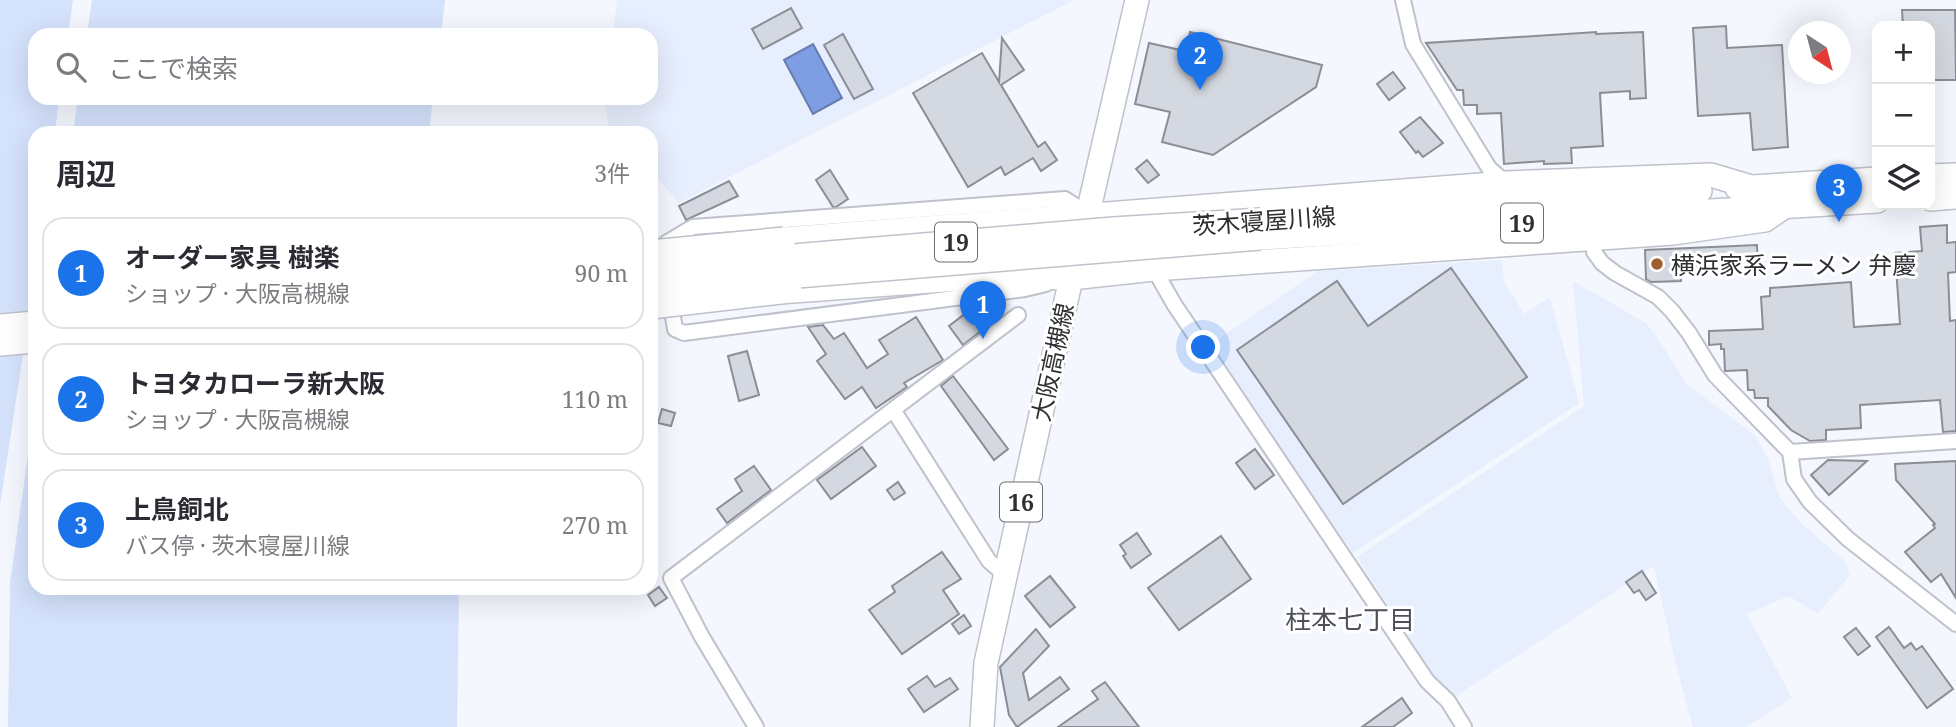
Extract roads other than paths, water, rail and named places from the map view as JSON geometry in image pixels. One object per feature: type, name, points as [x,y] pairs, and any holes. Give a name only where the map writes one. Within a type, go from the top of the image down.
[{"type":"main road","name":"大阪高槻線","points":[[982,727],[986,663],[1071,278],[1137,0]]},
{"type":"main road","points":[[658,251],[1088,214],[1506,183],[1711,175],[1751,187]]},
{"type":"main road","points":[[1935,176],[1956,175]]},
{"type":"main road","name":"茨木寝屋川線","points":[[658,287],[1261,229],[1751,187],[1872,179]]},
{"type":"main road","points":[[1935,199],[1956,197]]},
{"type":"main road","name":"茨木寝屋川線","points":[[658,267],[1099,230],[1261,229],[1872,201]]},
{"type":"main road","points":[[658,306],[793,291],[1000,276],[1071,278],[1154,269],[1673,233],[1765,220],[1784,207]]},
{"type":"main road","points":[[0,326],[28,324]]},
{"type":"main road","points":[[0,344],[28,342]]},
{"type":"street","points":[[1403,0],[1413,44],[1489,169],[1506,183]]},
{"type":"street","points":[[1071,278],[1025,289],[684,333],[675,329],[672,321],[666,243],[693,228],[1065,199],[1088,214]]},
{"type":"street","points":[[1593,239],[1594,252],[1602,263],[1658,297],[1672,311],[1715,375],[1790,452],[1794,479],[1810,502],[1848,539],[1956,624]]},
{"type":"street","points":[[1154,269],[1174,304],[1427,681],[1448,701],[1464,727]]},
{"type":"street","points":[[756,727],[702,637],[671,578],[1018,315]]},
{"type":"street","points":[[894,411],[989,561],[1005,575]]},
{"type":"street","points":[[1790,452],[1956,441]]},
{"type":"water","points":[[813,44],[842,98],[813,114],[784,60]]},
{"type":"place","name":"トヨタカローラ新大阪","points":[[1200,90]]},
{"type":"place","name":"上鳥飼北","points":[[1839,222]]},
{"type":"place","name":"横浜家系ラーメン 弁慶","points":[[1657,264]]},
{"type":"place","name":"オーダー家具 樹楽","points":[[983,339]]},
{"type":"district","name":"柱本七丁目","points":[[1350,619]]}]
